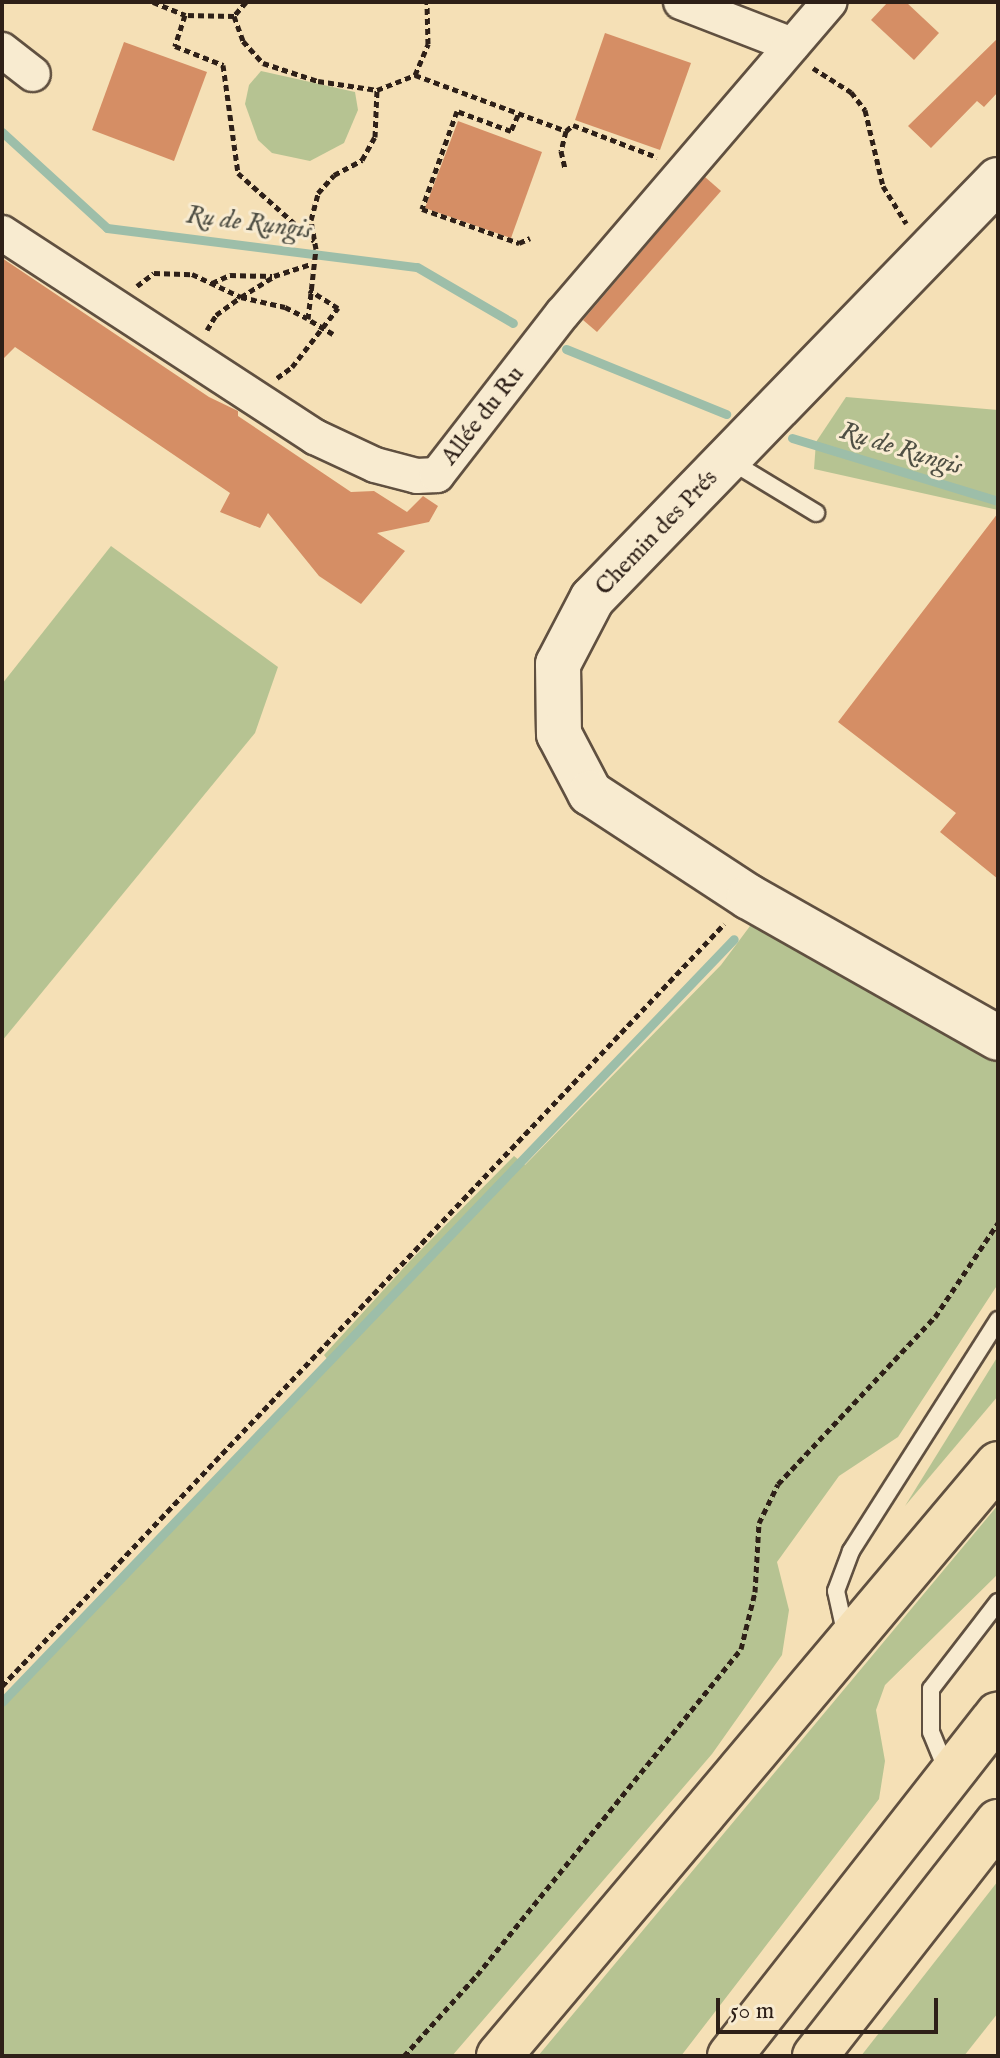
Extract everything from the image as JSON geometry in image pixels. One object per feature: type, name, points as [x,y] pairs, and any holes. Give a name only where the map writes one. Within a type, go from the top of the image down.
[{"type":"highway","points":[[499,2056],[998,1464]]},
{"type":"highway","points":[[730,2056],[998,1714]]},
{"type":"highway","points":[[815,2056],[998,1822]]},
{"type":"street","points":[[681,2],[789,48]]},
{"type":"street","name":"Allée du Ru","points":[[2,233],[315,437],[375,465],[417,476],[437,475],[562,314],[829,2]]},
{"type":"street","points":[[2,50],[33,74]]},
{"type":"street","name":"Chemin des Prés","points":[[998,180],[592,599],[558,664],[559,734],[590,793],[749,897],[998,1038]]},
{"type":"lane","points":[[728,459],[816,513]]},
{"type":"lane","points":[[848,1642],[836,1591],[851,1551],[998,1320]]},
{"type":"lane","points":[[949,1776],[931,1732],[931,1689],[998,1602]]},
{"type":"path","points":[[153,2],[185,15],[234,16]]},
{"type":"path","points":[[234,16],[246,2]]},
{"type":"path","points":[[415,75],[428,44],[429,3]]},
{"type":"path","points":[[185,15],[175,46],[223,65],[238,173],[314,241]]},
{"type":"path","points":[[234,16],[243,41],[263,63],[318,81],[377,90],[415,75],[566,131]]},
{"type":"path","points":[[789,48],[851,92],[865,110],[892,208],[925,254]]},
{"type":"path","points":[[308,319],[308,289],[316,249],[311,220],[318,193],[334,175],[362,160],[375,137],[377,90]]},
{"type":"path","points":[[518,115],[511,131],[457,111],[422,209],[519,243],[530,238]]},
{"type":"path","points":[[565,168],[561,151],[566,131],[573,125],[662,159],[677,147],[700,153]]},
{"type":"path","points":[[192,359],[216,315],[274,276],[313,264]]},
{"type":"path","points":[[119,310],[142,279],[154,273],[192,274],[241,297],[285,307],[308,319],[319,329],[333,334]]},
{"type":"path","points":[[212,283],[230,275],[274,276]]},
{"type":"path","points":[[250,397],[292,367],[338,308],[308,289]]},
{"type":"path","points":[[2,1686],[749,897]]},
{"type":"path","points":[[404,2056],[477,1975],[741,1649],[755,1592],[759,1523],[778,1484],[935,1317],[998,1223]]},
{"type":"green space","points":[[261,71],[355,92],[358,110],[344,143],[310,161],[272,153],[258,140],[245,104],[249,85]]},
{"type":"green space","points":[[846,397],[998,410],[998,510],[814,469],[816,442]]},
{"type":"green space","points":[[111,546],[278,667],[255,733],[2,1041],[2,684]]},
{"type":"green space","points":[[753,922],[998,1056],[998,1284],[898,1437],[839,1476],[777,1562],[789,1610],[782,1655],[712,1754],[452,2056],[2,2056],[2,1708],[331,1364],[324,1355],[410,1261],[514,1156],[525,1165],[721,965]]},
{"type":"green space","points":[[998,1356],[998,1396],[905,1506]]},
{"type":"green space","points":[[998,1505],[998,1574],[885,1685],[876,1710],[885,1761],[879,1799],[681,2056],[538,2056]]},
{"type":"green space","points":[[998,1881],[998,2013],[964,2056],[861,2056]]},
{"type":"building","points":[[888,2],[906,2],[939,33],[914,60],[871,20]]},
{"type":"building","points":[[605,33],[691,63],[660,150],[575,120]]},
{"type":"building","points":[[998,38],[998,92],[984,107],[977,101],[931,148],[908,126]]},
{"type":"building","points":[[124,42],[207,72],[174,161],[92,130]]},
{"type":"building","points":[[458,121],[542,152],[511,238],[425,208]]},
{"type":"building","points":[[705,177],[721,191],[597,332],[583,320]]},
{"type":"building","points":[[2,258],[209,397],[238,411],[238,416],[351,492],[374,491],[407,512],[423,496],[438,506],[429,522],[377,533],[405,551],[361,604],[319,576],[268,513],[260,528],[220,512],[230,493],[15,347],[2,360]]},
{"type":"building","points":[[998,513],[998,879],[940,832],[956,813],[838,722]]},
{"type":"waterway","name":"Ru de Rungis","points":[[2,132],[107,228],[417,267],[513,323]]},
{"type":"waterway","name":"Ru de Rungis","points":[[566,349],[726,414]]},
{"type":"waterway","name":"Ru de Rungis","points":[[792,438],[998,501]]},
{"type":"waterway","points":[[2,1702],[734,939]]}]
